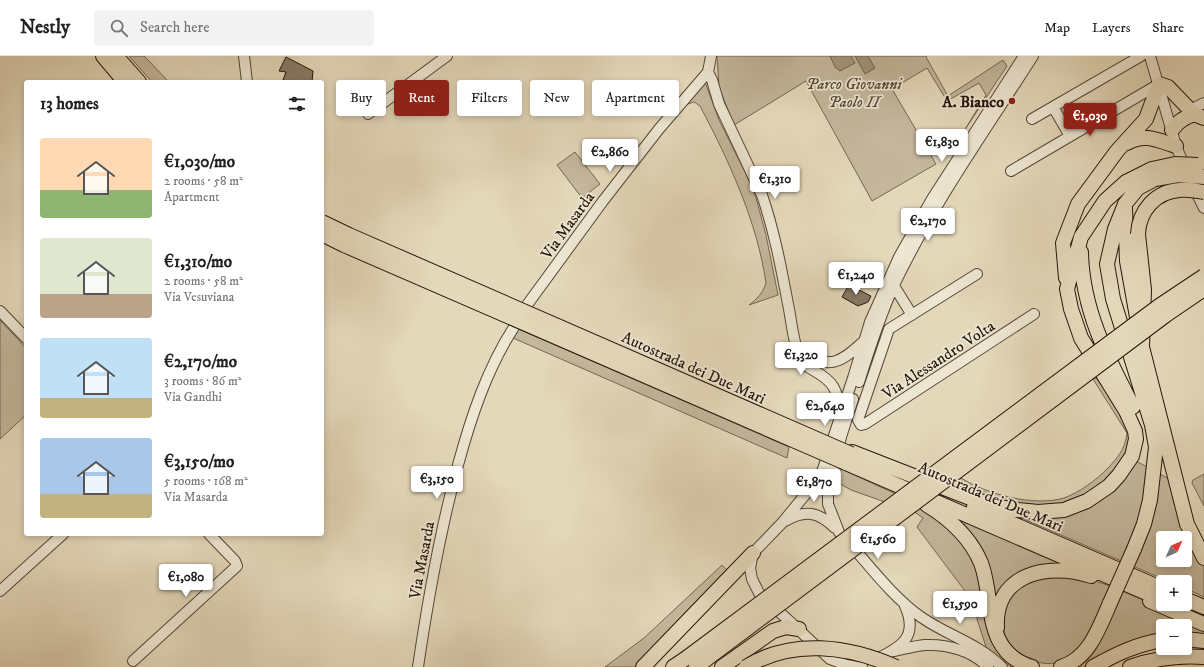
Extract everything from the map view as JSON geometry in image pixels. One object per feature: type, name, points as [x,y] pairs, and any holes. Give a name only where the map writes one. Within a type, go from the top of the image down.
[{"type":"highway","points":[[103,56],[123,80]]},
{"type":"highway","points":[[116,56],[137,80]]},
{"type":"highway","points":[[849,459],[999,507],[1032,511],[1053,511],[1077,505],[1098,494],[1120,475],[1129,461],[1135,447],[1135,431],[1126,411],[1081,338],[1071,308],[1067,289],[1063,244],[1078,204],[1123,145],[1146,119],[1159,84],[1168,88],[1196,114],[1182,119],[1172,130]]},
{"type":"highway","points":[[1123,145],[1136,138],[1147,137],[1176,146]]},
{"type":"highway","points":[[1067,289],[1081,237],[1105,202],[1114,192],[1126,182],[1153,174],[1178,174],[1202,169]]},
{"type":"highway","points":[[1061,667],[1074,661],[1088,648],[1094,638],[1134,549],[1144,524],[1150,500],[1156,447],[1152,425],[1113,299],[1107,264],[1115,229],[1125,204],[1138,188],[1153,174]]},
{"type":"highway","points":[[1142,346],[1144,290],[1138,224],[1150,203],[1158,196],[1179,190],[1204,192]]},
{"type":"highway","points":[[1125,204],[1127,261],[1142,346],[1186,524],[1204,558]]},
{"type":"highway","name":"Autostrada dei Due Mari","points":[[324,223],[348,235],[792,428],[849,459],[1156,597]]},
{"type":"highway","name":"Autostrada dei Due Mari","points":[[324,235],[775,432],[784,440],[849,459],[1156,586]]},
{"type":"highway","points":[[1081,237],[1083,284],[1094,326],[1113,368],[1146,432],[1155,456]]},
{"type":"highway","points":[[691,663],[1159,306],[1204,276]]},
{"type":"highway","points":[[673,667],[691,663],[1166,315],[1204,289]]},
{"type":"highway","points":[[849,459],[936,510],[966,538],[976,553],[983,569],[992,623],[1000,642],[1017,660],[1032,667]]},
{"type":"highway","points":[[643,667],[753,552]]},
{"type":"highway","points":[[1000,642],[997,623],[1003,598],[1008,590],[1020,579],[1026,575],[1041,571],[1063,570],[1086,574],[1204,624]]},
{"type":"highway","points":[[1192,602],[1204,607]]},
{"type":"highway","points":[[1188,611],[1204,618]]},
{"type":"highway","points":[[722,667],[773,631],[786,628],[799,629]]},
{"type":"highway","points":[[1192,640],[1204,641]]},
{"type":"highway","points":[[1093,667],[1130,648],[1156,642]]},
{"type":"highway","points":[[746,667],[776,654],[800,648],[831,648],[859,653],[896,667]]},
{"type":"highway","points":[[1130,667],[1155,659],[1183,656],[1204,657]]},
{"type":"street","points":[[244,56],[247,80]]},
{"type":"street","points":[[386,101],[447,56]]},
{"type":"street","points":[[711,56],[708,72],[722,110],[762,195],[767,210],[775,238],[794,343],[800,355],[800,360],[804,365],[828,379],[833,384],[839,404],[839,419]]},
{"type":"street","points":[[988,667],[972,655],[949,647],[924,645],[894,651],[861,666],[847,666],[830,663],[799,629],[759,593],[752,579],[750,568],[753,552],[782,523],[814,484],[823,470],[854,378],[870,322],[899,257],[918,223],[1024,56]]},
{"type":"street","points":[[839,532],[828,504],[828,490],[841,437],[868,354],[894,286],[918,237],[940,200],[1033,56]]},
{"type":"street","points":[[1032,119],[1140,56]]},
{"type":"street","points":[[1150,56],[1176,146],[1191,183],[1204,208]]},
{"type":"street","name":"Via Masarda","points":[[527,305],[603,201],[650,141],[708,72]]},
{"type":"street","points":[[1011,171],[1159,84]]},
{"type":"street","points":[[1196,114],[1204,103]]},
{"type":"street","points":[[1053,106],[1070,136]]},
{"type":"street","points":[[894,286],[912,315],[977,274]]},
{"type":"street","points":[[0,311],[24,336]]},
{"type":"street","name":"Via Alessandro Volta","points":[[912,315],[889,329],[858,420],[858,423],[861,425],[865,424],[1034,314]]},
{"type":"street","name":"Via Masarda","points":[[418,667],[434,564],[467,434],[487,376],[501,346],[514,327]]},
{"type":"street","points":[[800,355],[815,361],[831,363],[847,357],[864,342]]},
{"type":"street","points":[[782,523],[791,517],[810,514],[824,518],[839,532],[903,602],[932,624],[984,652],[1002,667]]},
{"type":"street","points":[[0,590],[61,536]]},
{"type":"street","points":[[133,661],[237,566],[235,560],[211,536]]},
{"type":"street","points":[[894,651],[904,641],[910,628],[910,617],[903,602]]},
{"type":"green space","points":[[129,56],[144,56],[167,80],[150,80]]},
{"type":"green space","name":"Parco Giovanni Paolo II","points":[[717,56],[927,56],[926,57],[948,96],[1003,60],[1007,66],[964,131],[986,95],[979,83],[947,101],[927,68],[892,89],[936,164],[872,201],[806,81],[734,125],[719,87]]},
{"type":"green space","points":[[705,82],[719,120],[750,182],[756,198],[766,235],[778,295],[749,305],[759,296],[766,283],[762,260],[749,214],[731,170],[700,106],[694,102],[685,105]]},
{"type":"green space","points":[[575,152],[600,184],[582,198],[557,165]]},
{"type":"green space","points":[[0,320],[24,346],[24,417],[0,439]]},
{"type":"green space","points":[[519,329],[789,447],[787,458],[513,338]]},
{"type":"green space","points":[[1096,378],[1123,412],[1134,435],[1116,476],[1070,505],[1023,507],[950,486],[961,478],[971,484],[997,494],[1025,500],[1039,501],[1064,498],[1076,493],[1092,482],[1118,457],[1125,444],[1127,433],[1093,379]]},
{"type":"green space","points":[[1136,461],[1171,480],[1191,531],[1156,531],[1156,567],[1192,567],[1192,534],[1204,565],[1204,597],[1192,591],[1192,575],[1156,576],[1019,517],[1055,514]]},
{"type":"green space","points":[[841,469],[927,508],[975,554],[990,624],[1023,667],[1011,667],[986,647],[977,619],[977,607],[917,527],[923,518],[916,513],[851,490],[837,482]]},
{"type":"green space","points":[[1204,474],[1204,506],[1192,483],[1193,480]]},
{"type":"green space","points":[[966,522],[1062,563],[1061,566],[1046,566],[997,605],[977,541],[964,525]]},
{"type":"green space","points":[[722,565],[727,570],[639,667],[605,667],[644,638]]},
{"type":"green space","points":[[1077,575],[1110,586],[1156,606],[1156,611],[1169,611],[1188,619],[1156,619],[1156,639],[1087,667],[1072,667],[1083,648],[1056,663],[1047,664],[1038,662],[1015,650],[1009,643],[1003,627],[1006,602],[1023,581]]},
{"type":"green space","points":[[1192,621],[1204,626],[1204,635],[1192,634]]},
{"type":"shaded area","points":[[830,56],[851,56],[855,63],[840,71],[835,67]]},
{"type":"shaded area","points":[[855,56],[868,56],[875,68],[865,74]]},
{"type":"building","points":[[286,57],[313,71],[312,80],[283,80],[286,72],[279,71]]},
{"type":"building","points":[[849,285],[871,296],[868,302],[858,306],[842,297]]},
{"type":"place","name":"A. Bianco","points":[[1012,101]]}]
